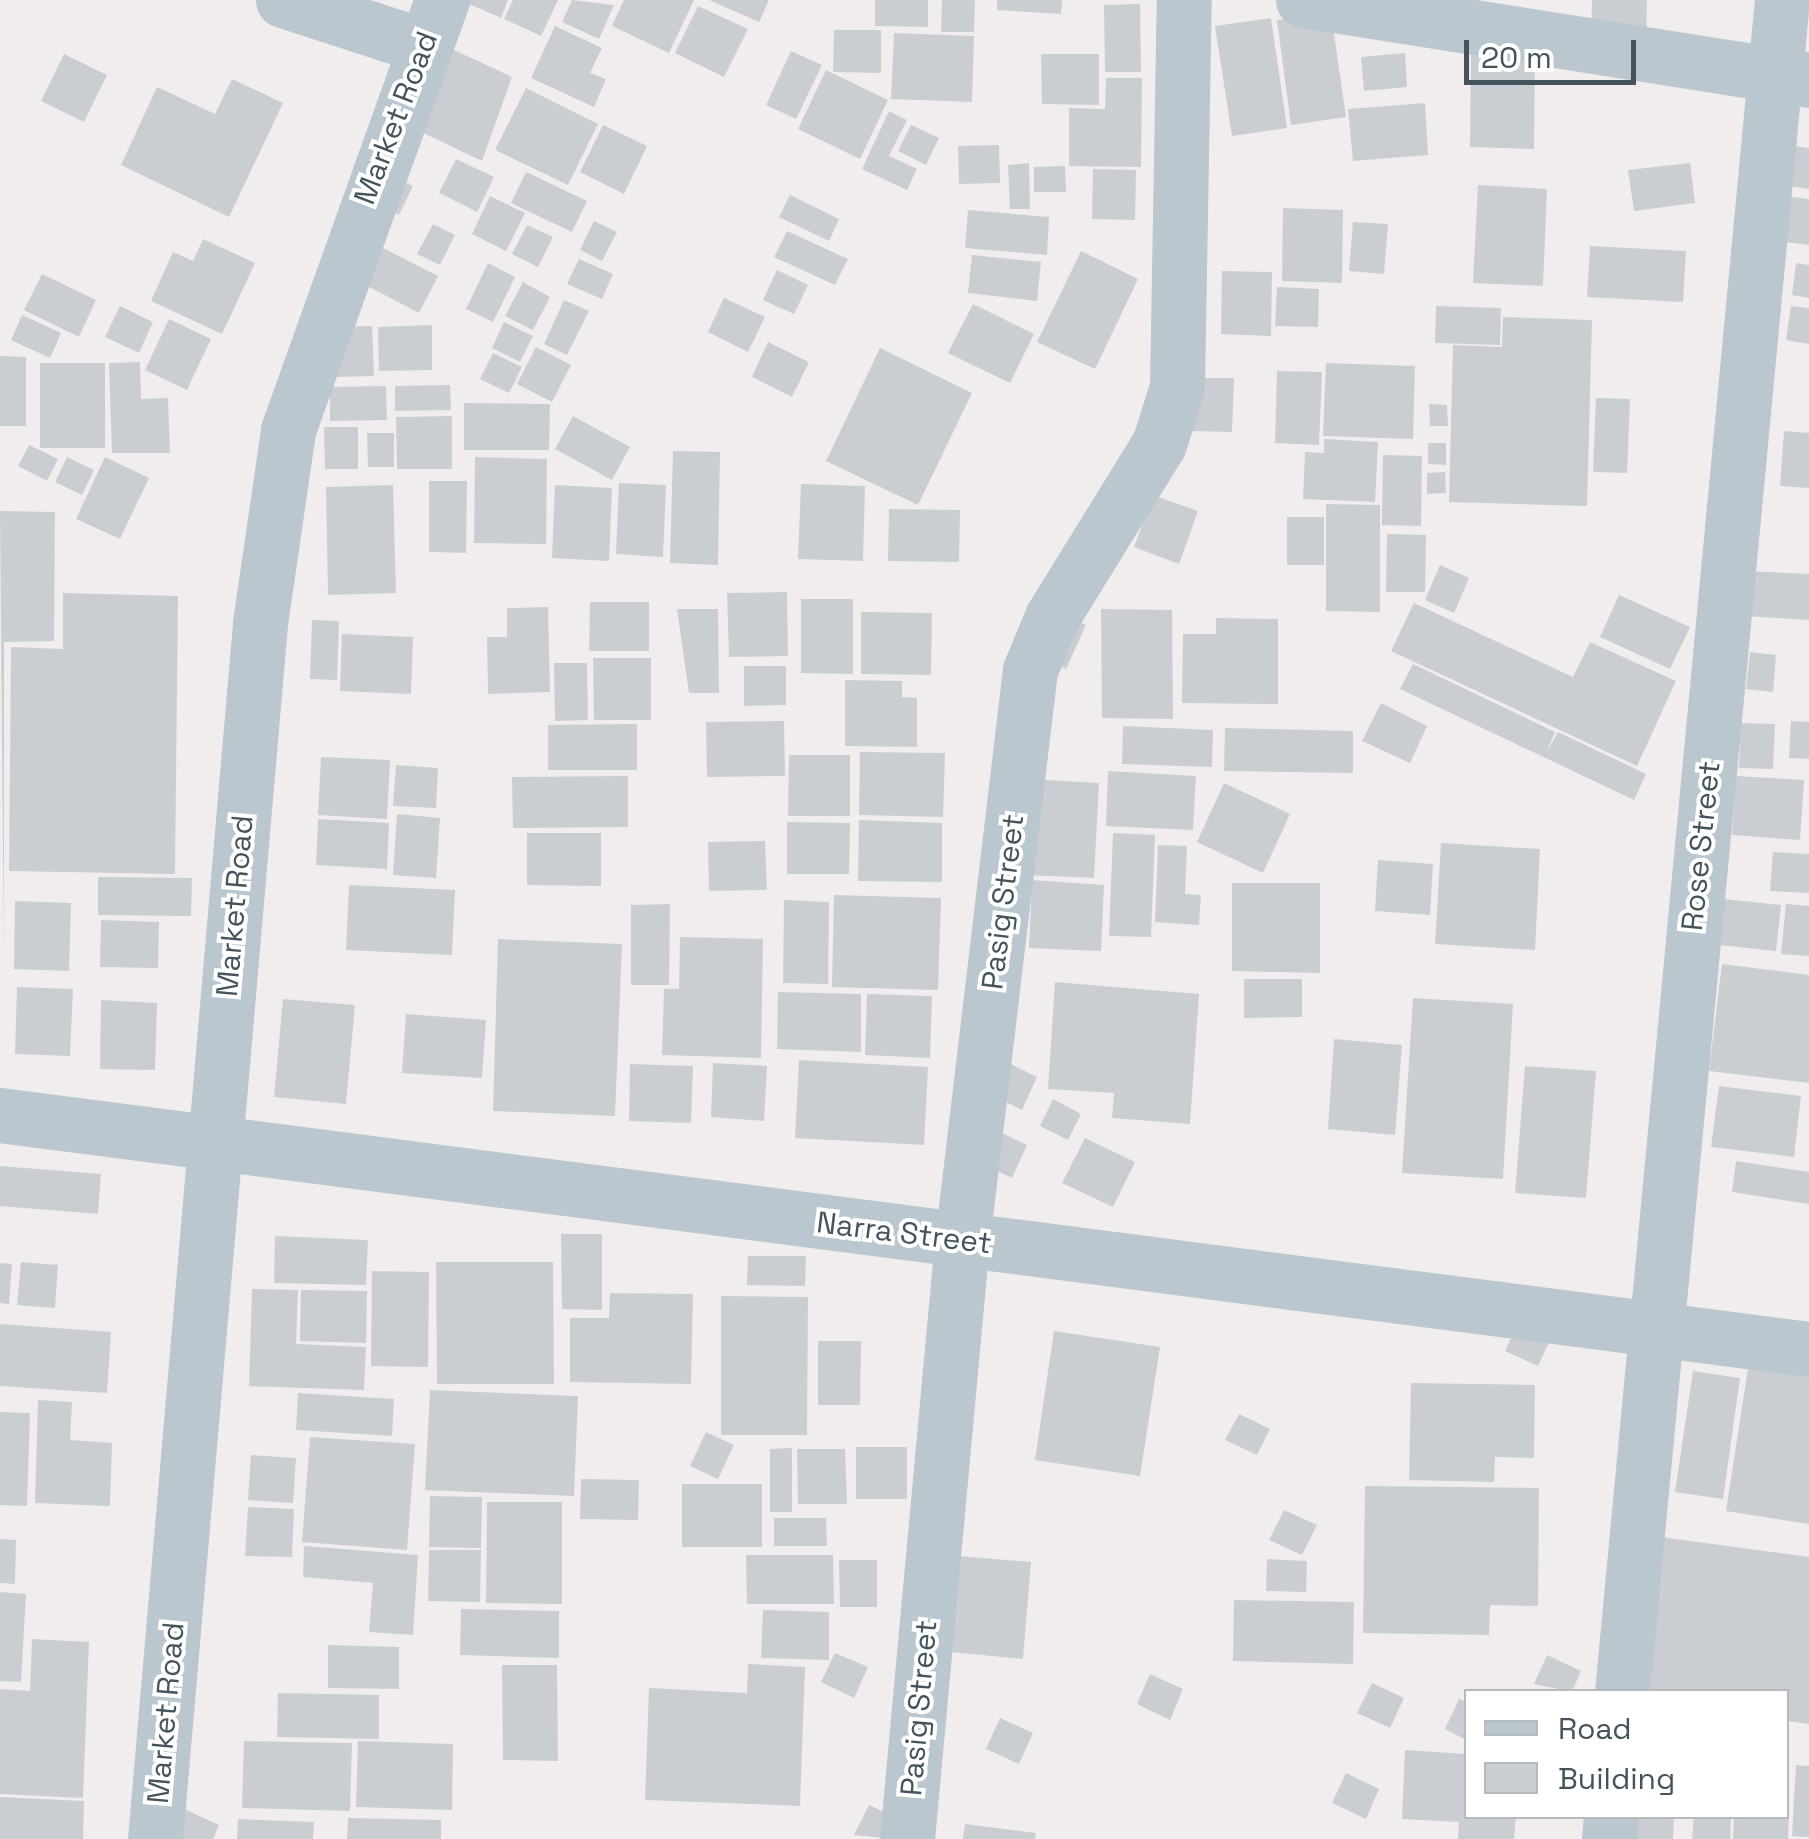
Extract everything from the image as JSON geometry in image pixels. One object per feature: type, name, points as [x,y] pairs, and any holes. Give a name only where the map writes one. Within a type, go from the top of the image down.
[{"type":"street","points":[[283,0],[433,23]]},
{"type":"street","name":"Pasig Street","points":[[908,1839],[962,1241],[1030,670],[1052,617],[1159,444],[1177,387],[1184,0]]},
{"type":"street","points":[[1303,0],[1793,78]]},
{"type":"street","name":"Rose Street","points":[[1622,1689],[1654,1329],[1793,78],[1782,0]]},
{"type":"street","name":"Market Road","points":[[155,1839],[260,623],[288,430],[433,23]]},
{"type":"street","name":"Narra Street","points":[[0,1115],[1809,1349]]},
{"type":"building","points":[[460,0],[508,0],[501,18]]},
{"type":"building","points":[[513,0],[558,0],[541,36],[504,19]]},
{"type":"building","points":[[572,0],[614,5],[599,39],[562,22]]},
{"type":"building","points":[[624,0],[694,0],[669,53],[612,26]]},
{"type":"building","points":[[709,0],[769,0],[759,22]]},
{"type":"building","points":[[875,0],[928,0],[928,27],[875,26]]},
{"type":"building","points":[[942,0],[975,0],[974,32],[941,32]]},
{"type":"building","points":[[997,0],[1062,0],[1061,14],[997,10]]},
{"type":"building","points":[[1592,0],[1647,0],[1646,37],[1591,35]]},
{"type":"building","points":[[1140,4],[1141,72],[1105,72],[1104,5]]},
{"type":"building","points":[[698,6],[748,29],[724,77],[675,53]]},
{"type":"building","points":[[1331,13],[1346,117],[1291,125],[1277,20]]},
{"type":"building","points":[[1271,18],[1287,128],[1232,136],[1215,26]]},
{"type":"building","points":[[555,26],[602,48],[590,73],[606,79],[594,107],[531,78]]},
{"type":"building","points":[[834,30],[881,30],[881,73],[833,72]]},
{"type":"building","points":[[894,33],[974,36],[972,102],[891,99]]},
{"type":"building","points":[[452,49],[512,77],[482,161],[415,129]]},
{"type":"building","points":[[791,51],[822,65],[796,119],[766,105]]},
{"type":"building","points":[[1405,53],[1407,87],[1364,91],[1361,57]]},
{"type":"building","points":[[64,54],[107,75],[84,122],[41,101]]},
{"type":"building","points":[[1041,54],[1099,54],[1099,105],[1042,104]]},
{"type":"building","points":[[1471,55],[1535,56],[1534,149],[1470,147]]},
{"type":"building","points":[[826,70],[888,100],[860,159],[798,129]]},
{"type":"building","points":[[1106,78],[1142,78],[1141,167],[1069,166],[1069,108],[1105,109]]},
{"type":"building","points":[[232,79],[283,103],[229,217],[121,165],[157,87],[215,114]]},
{"type":"building","points":[[526,88],[598,124],[568,185],[495,150]]},
{"type":"building","points":[[1425,103],[1428,155],[1353,161],[1348,109]]},
{"type":"building","points":[[889,111],[907,120],[889,156],[917,169],[907,190],[862,169]]},
{"type":"building","points":[[603,125],[647,146],[624,194],[580,172]]},
{"type":"building","points":[[911,125],[939,138],[926,165],[898,151]]},
{"type":"building","points":[[999,145],[1000,183],[959,184],[958,146]]},
{"type":"building","points":[[1785,145],[1809,148],[1809,189],[1780,185]]},
{"type":"building","points":[[456,159],[494,177],[477,212],[439,193]]},
{"type":"building","points":[[1029,163],[1030,209],[1010,209],[1008,165]]},
{"type":"building","points":[[1690,163],[1695,203],[1634,211],[1628,170]]},
{"type":"building","points":[[1065,166],[1066,192],[1034,192],[1034,167]]},
{"type":"building","points":[[1093,169],[1136,170],[1135,220],[1092,219]]},
{"type":"building","points":[[385,172],[413,186],[399,215],[370,201]]},
{"type":"building","points":[[526,172],[587,201],[572,232],[511,203]]},
{"type":"building","points":[[1478,185],[1547,189],[1543,286],[1473,283]]},
{"type":"building","points":[[790,195],[839,219],[829,241],[779,217]]},
{"type":"building","points":[[490,196],[525,213],[506,251],[472,234]]},
{"type":"building","points":[[1782,196],[1809,199],[1809,245],[1777,241]]},
{"type":"building","points":[[1283,208],[1343,210],[1342,283],[1282,281]]},
{"type":"building","points":[[968,210],[1049,217],[1047,255],[965,248]]},
{"type":"building","points":[[594,221],[617,232],[602,261],[580,250]]},
{"type":"building","points":[[1353,222],[1388,224],[1384,274],[1349,271]]},
{"type":"building","points":[[433,224],[455,235],[440,265],[417,254]]},
{"type":"building","points":[[527,225],[553,237],[538,267],[512,254]]},
{"type":"building","points":[[787,231],[848,259],[835,285],[774,257]]},
{"type":"building","points":[[203,239],[255,263],[222,334],[151,301],[173,252],[193,261]]},
{"type":"building","points":[[379,246],[438,276],[419,313],[360,282]]},
{"type":"building","points":[[1590,246],[1686,251],[1683,302],[1587,297]]},
{"type":"building","points":[[1081,251],[1138,279],[1095,369],[1037,342]]},
{"type":"building","points":[[972,255],[1041,262],[1037,301],[968,293]]},
{"type":"building","points":[[579,259],[613,274],[602,299],[567,284]]},
{"type":"building","points":[[488,263],[515,277],[493,322],[466,309]]},
{"type":"building","points":[[1796,263],[1809,265],[1809,298],[1792,295]]},
{"type":"building","points":[[777,270],[808,285],[794,314],[763,300]]},
{"type":"building","points":[[1222,271],[1272,272],[1271,336],[1221,334]]},
{"type":"building","points":[[42,274],[96,300],[79,337],[24,310]]},
{"type":"building","points":[[523,282],[550,297],[533,330],[505,316]]},
{"type":"building","points":[[1277,287],[1319,289],[1318,327],[1275,326]]},
{"type":"building","points":[[724,298],[765,317],[748,352],[708,332]]},
{"type":"building","points":[[564,300],[589,311],[567,355],[544,344]]},
{"type":"building","points":[[973,304],[1034,334],[1010,383],[948,353]]},
{"type":"building","points":[[120,306],[153,322],[139,353],[105,337]]},
{"type":"building","points":[[1436,306],[1501,308],[1500,345],[1435,343]]},
{"type":"building","points":[[1791,306],[1809,308],[1809,344],[1786,340]]},
{"type":"building","points":[[22,315],[61,333],[50,358],[11,340]]},
{"type":"building","points":[[1503,317],[1592,320],[1587,506],[1449,502],[1453,345],[1502,347]]},
{"type":"building","points":[[169,319],[211,339],[187,390],[145,370]]},
{"type":"building","points":[[504,322],[533,336],[520,362],[492,348]]},
{"type":"building","points":[[432,325],[432,370],[379,371],[378,327]]},
{"type":"building","points":[[372,326],[374,376],[335,377],[333,327]]},
{"type":"building","points":[[768,342],[809,362],[792,397],[752,377]]},
{"type":"building","points":[[536,347],[571,365],[552,402],[517,384]]},
{"type":"building","points":[[880,348],[972,393],[918,505],[826,461]]},
{"type":"building","points":[[493,353],[522,367],[509,393],[480,379]]},
{"type":"building","points":[[0,356],[26,357],[26,426],[0,426]]},
{"type":"building","points":[[140,362],[141,399],[168,398],[170,453],[112,453],[109,363]]},
{"type":"building","points":[[40,363],[105,363],[105,448],[40,448]]},
{"type":"building","points":[[1326,363],[1415,366],[1413,439],[1323,436]]},
{"type":"building","points":[[1277,371],[1322,372],[1319,445],[1275,443]]},
{"type":"building","points":[[1192,378],[1234,378],[1232,432],[1190,431]]},
{"type":"building","points":[[450,385],[451,410],[395,411],[395,386]]},
{"type":"building","points":[[386,386],[387,420],[330,421],[330,387]]},
{"type":"building","points":[[1596,398],[1630,399],[1627,473],[1593,472]]},
{"type":"building","points":[[464,403],[550,404],[549,450],[464,450]]},
{"type":"building","points":[[1429,404],[1447,405],[1448,426],[1430,426]]},
{"type":"building","points":[[452,416],[452,469],[397,469],[396,417]]},
{"type":"building","points":[[573,416],[630,447],[612,480],[555,449]]},
{"type":"building","points":[[324,427],[358,427],[358,469],[325,469]]},
{"type":"building","points":[[1784,431],[1809,433],[1809,488],[1780,486]]},
{"type":"building","points":[[367,433],[394,433],[394,467],[368,467]]},
{"type":"building","points":[[1324,439],[1378,442],[1375,502],[1303,499],[1305,452],[1324,453]]},
{"type":"building","points":[[1428,443],[1446,443],[1446,465],[1428,464]]},
{"type":"building","points":[[29,445],[58,459],[47,481],[18,466]]},
{"type":"building","points":[[673,451],[720,452],[718,565],[670,563]]},
{"type":"building","points":[[1383,455],[1422,456],[1421,526],[1382,525]]},
{"type":"building","points":[[67,457],[94,470],[82,495],[55,482]]},
{"type":"building","points":[[105,457],[149,478],[120,539],[76,519]]},
{"type":"building","points":[[475,457],[547,459],[546,544],[474,543]]},
{"type":"building","points":[[1445,472],[1446,493],[1427,494],[1427,473]]},
{"type":"building","points":[[429,481],[467,481],[466,553],[429,552]]},
{"type":"building","points":[[619,483],[666,485],[663,557],[616,554]]},
{"type":"building","points":[[801,484],[865,486],[863,561],[798,559]]},
{"type":"building","points":[[393,485],[396,593],[328,595],[326,487]]},
{"type":"building","points":[[555,485],[612,488],[609,561],[552,558]]},
{"type":"building","points":[[1153,495],[1198,511],[1179,564],[1134,547]]},
{"type":"building","points":[[1326,504],[1380,505],[1380,612],[1326,611]]},
{"type":"building","points":[[889,509],[960,510],[959,562],[888,561]]},
{"type":"building","points":[[0,511],[55,512],[54,641],[4,642],[4,960]]},
{"type":"building","points":[[1287,517],[1324,517],[1324,565],[1287,565]]},
{"type":"building","points":[[1387,534],[1426,535],[1425,592],[1386,592]]},
{"type":"building","points":[[1440,565],[1469,578],[1454,613],[1425,600]]},
{"type":"building","points":[[1748,571],[1809,574],[1809,620],[1745,616]]},
{"type":"building","points":[[787,592],[788,656],[729,657],[727,593]]},
{"type":"building","points":[[63,593],[178,596],[175,874],[9,871],[11,647],[63,649]]},
{"type":"building","points":[[1619,595],[1690,627],[1670,669],[1600,637]]},
{"type":"building","points":[[801,599],[853,599],[853,674],[801,673]]},
{"type":"building","points":[[590,602],[649,602],[649,651],[589,651]]},
{"type":"building","points":[[1414,603],[1573,677],[1590,642],[1676,681],[1637,766],[1391,651]]},
{"type":"building","points":[[548,607],[550,692],[488,694],[487,637],[507,637],[507,608]]},
{"type":"building","points":[[677,609],[718,609],[719,693],[689,693]]},
{"type":"building","points":[[1101,609],[1172,610],[1173,719],[1102,718]]},
{"type":"building","points":[[861,612],[932,613],[931,675],[861,674]]},
{"type":"building","points":[[1060,613],[1086,625],[1066,669],[1040,656]]},
{"type":"building","points":[[1216,618],[1278,619],[1278,704],[1182,703],[1183,634],[1216,634]]},
{"type":"building","points":[[312,620],[339,621],[337,680],[310,679]]},
{"type":"building","points":[[342,634],[413,637],[411,694],[340,691]]},
{"type":"building","points":[[1750,652],[1776,655],[1773,692],[1746,689]]},
{"type":"building","points":[[593,658],[651,658],[651,720],[594,720]]},
{"type":"building","points":[[554,663],[587,663],[588,720],[555,721]]},
{"type":"building","points":[[1413,664],[1555,732],[1546,753],[1558,732],[1646,774],[1634,800],[1400,689]]},
{"type":"building","points":[[744,666],[786,666],[786,705],[744,706]]},
{"type":"building","points":[[845,680],[902,681],[902,697],[917,698],[917,747],[845,746]]},
{"type":"building","points":[[1381,703],[1427,726],[1410,763],[1362,741]]},
{"type":"building","points":[[784,721],[785,776],[707,777],[706,722]]},
{"type":"building","points":[[1791,721],[1809,722],[1809,759],[1789,758]]},
{"type":"building","points":[[1741,723],[1775,724],[1773,769],[1739,768]]},
{"type":"building","points":[[637,724],[637,770],[548,770],[548,725]]},
{"type":"building","points":[[1123,726],[1213,730],[1212,767],[1122,764]]},
{"type":"building","points":[[1225,728],[1353,731],[1353,773],[1224,771]]},
{"type":"building","points":[[860,752],[945,753],[943,817],[859,815]]},
{"type":"building","points":[[789,755],[850,755],[850,816],[788,816]]},
{"type":"building","points":[[321,757],[390,760],[387,819],[318,815]]},
{"type":"building","points":[[396,765],[438,768],[436,808],[393,806]]},
{"type":"building","points":[[1108,771],[1196,776],[1193,830],[1106,826]]},
{"type":"building","points":[[628,776],[628,827],[513,828],[512,777]]},
{"type":"building","points":[[1736,776],[1804,780],[1800,840],[1732,835]]},
{"type":"building","points":[[1030,779],[1099,783],[1094,878],[1026,875]]},
{"type":"building","points":[[1224,783],[1290,814],[1263,873],[1197,842]]},
{"type":"building","points":[[397,814],[440,818],[436,878],[393,875]]},
{"type":"building","points":[[318,819],[389,823],[387,869],[316,865]]},
{"type":"building","points":[[859,820],[942,823],[942,882],[858,881]]},
{"type":"building","points":[[787,822],[850,823],[849,874],[787,874]]},
{"type":"building","points":[[527,833],[601,833],[601,886],[527,885]]},
{"type":"building","points":[[1113,833],[1155,835],[1151,937],[1109,936]]},
{"type":"building","points":[[765,841],[767,890],[709,891],[708,842]]},
{"type":"building","points":[[1441,843],[1540,849],[1535,950],[1435,944]]},
{"type":"building","points":[[1158,845],[1187,846],[1185,894],[1201,895],[1199,925],[1155,922]]},
{"type":"building","points":[[1773,852],[1809,854],[1809,893],[1770,891]]},
{"type":"building","points":[[1378,860],[1433,864],[1430,915],[1375,911]]},
{"type":"building","points":[[98,877],[192,878],[191,916],[98,915]]},
{"type":"building","points":[[1032,880],[1104,885],[1101,951],[1029,948]]},
{"type":"building","points":[[1232,883],[1320,883],[1320,973],[1232,971]]},
{"type":"building","points":[[349,885],[455,890],[452,955],[346,950]]},
{"type":"building","points":[[834,895],[941,898],[938,990],[832,987]]},
{"type":"building","points":[[1715,898],[1781,905],[1776,951],[1709,944]]},
{"type":"building","points":[[784,900],[829,902],[828,984],[783,983]]},
{"type":"building","points":[[15,901],[71,903],[69,971],[14,969]]},
{"type":"building","points":[[670,904],[669,985],[631,985],[631,905]]},
{"type":"building","points":[[1786,904],[1809,906],[1809,956],[1781,954]]},
{"type":"building","points":[[101,920],[159,922],[158,968],[100,967]]},
{"type":"building","points":[[680,937],[763,939],[761,1058],[662,1055],[664,989],[679,989]]},
{"type":"building","points":[[498,939],[622,944],[615,1116],[493,1111]]},
{"type":"building","points":[[1722,964],[1809,975],[1809,1083],[1709,1071]]},
{"type":"building","points":[[1244,979],[1302,979],[1302,1017],[1244,1018]]},
{"type":"building","points":[[1055,982],[1199,994],[1190,1124],[1112,1118],[1114,1093],[1048,1089]]},
{"type":"building","points":[[17,987],[73,989],[70,1056],[15,1054]]},
{"type":"building","points":[[778,992],[861,994],[861,1052],[777,1049]]},
{"type":"building","points":[[867,994],[932,996],[930,1058],[865,1055]]},
{"type":"building","points":[[1413,998],[1513,1004],[1503,1179],[1402,1173]]},
{"type":"building","points":[[283,999],[355,1005],[346,1104],[274,1097]]},
{"type":"building","points":[[101,1000],[157,1003],[155,1070],[100,1069]]},
{"type":"building","points":[[406,1014],[486,1020],[482,1078],[402,1073]]},
{"type":"building","points":[[1334,1039],[1402,1045],[1395,1135],[1328,1129]]},
{"type":"building","points":[[799,1060],[928,1067],[924,1145],[795,1138]]},
{"type":"building","points":[[1005,1061],[1037,1077],[1022,1110],[989,1094]]},
{"type":"building","points":[[713,1063],[767,1066],[764,1121],[711,1117]]},
{"type":"building","points":[[630,1064],[693,1066],[691,1123],[629,1121]]},
{"type":"building","points":[[1525,1066],[1596,1071],[1586,1198],[1515,1193]]},
{"type":"building","points":[[1719,1086],[1801,1096],[1794,1157],[1711,1147]]},
{"type":"building","points":[[1053,1099],[1081,1114],[1068,1140],[1040,1126]]},
{"type":"building","points":[[994,1129],[1027,1145],[1012,1178],[978,1162]]},
{"type":"building","points":[[1085,1138],[1135,1162],[1113,1207],[1062,1183]]},
{"type":"building","points":[[1736,1161],[1809,1172],[1809,1204],[1732,1192]]},
{"type":"building","points":[[0,1166],[101,1174],[98,1214],[0,1206]]},
{"type":"building","points":[[561,1234],[602,1234],[602,1310],[562,1309]]},
{"type":"building","points":[[275,1236],[368,1240],[366,1285],[274,1283]]},
{"type":"building","points":[[748,1256],[806,1256],[805,1286],[747,1285]]},
{"type":"building","points":[[21,1262],[58,1265],[55,1308],[17,1305]]},
{"type":"building","points":[[436,1262],[553,1262],[554,1384],[437,1384]]},
{"type":"building","points":[[0,1263],[12,1264],[9,1304],[0,1303]]},
{"type":"building","points":[[372,1271],[429,1272],[428,1367],[371,1366]]},
{"type":"building","points":[[252,1289],[298,1290],[296,1344],[366,1347],[364,1390],[249,1386]]},
{"type":"building","points":[[301,1290],[367,1291],[366,1343],[300,1341]]},
{"type":"building","points":[[610,1293],[693,1294],[691,1384],[570,1382],[570,1318],[609,1318]]},
{"type":"building","points":[[721,1296],[808,1297],[807,1435],[721,1435]]},
{"type":"building","points":[[1519,1321],[1552,1336],[1538,1366],[1505,1351]]},
{"type":"building","points":[[0,1324],[111,1332],[107,1393],[0,1386]]},
{"type":"building","points":[[1054,1331],[1160,1347],[1140,1476],[1035,1460]]},
{"type":"building","points":[[818,1341],[861,1341],[860,1405],[818,1405]]},
{"type":"building","points":[[1749,1362],[1809,1372],[1809,1524],[1726,1511]]},
{"type":"building","points":[[1693,1371],[1740,1378],[1723,1499],[1675,1492]]},
{"type":"building","points":[[1411,1383],[1535,1385],[1534,1458],[1495,1457],[1494,1482],[1409,1480]]},
{"type":"building","points":[[430,1390],[578,1396],[574,1496],[425,1490]]},
{"type":"building","points":[[298,1393],[394,1399],[392,1436],[296,1430]]},
{"type":"building","points":[[38,1400],[72,1402],[70,1440],[112,1443],[110,1506],[35,1503]]},
{"type":"building","points":[[0,1412],[30,1413],[27,1506],[0,1505]]},
{"type":"building","points":[[1239,1414],[1270,1429],[1257,1455],[1225,1440]]},
{"type":"building","points":[[706,1432],[734,1445],[718,1479],[690,1466]]},
{"type":"building","points":[[310,1437],[415,1444],[407,1550],[302,1542]]},
{"type":"building","points":[[856,1447],[907,1447],[907,1499],[856,1499]]},
{"type":"building","points":[[792,1448],[792,1512],[770,1512],[770,1449]]},
{"type":"building","points":[[797,1449],[845,1449],[847,1504],[798,1504]]},
{"type":"building","points":[[251,1455],[296,1458],[293,1503],[248,1500]]},
{"type":"building","points":[[581,1479],[639,1480],[638,1520],[580,1519]]},
{"type":"building","points":[[682,1484],[762,1484],[762,1547],[682,1547]]},
{"type":"building","points":[[1365,1486],[1539,1488],[1538,1606],[1490,1605],[1489,1635],[1363,1633]]},
{"type":"building","points":[[430,1496],[482,1497],[481,1548],[429,1547]]},
{"type":"building","points":[[487,1502],[562,1502],[562,1604],[486,1603]]},
{"type":"building","points":[[248,1507],[294,1509],[292,1557],[245,1556]]},
{"type":"building","points":[[1284,1510],[1317,1525],[1302,1555],[1269,1540]]},
{"type":"building","points":[[774,1518],[826,1518],[827,1546],[774,1546]]},
{"type":"building","points":[[1653,1536],[1809,1557],[1809,1724],[1789,1721],[1789,1689],[1632,1689]]},
{"type":"building","points":[[0,1539],[16,1540],[15,1584],[0,1583]]},
{"type":"building","points":[[304,1546],[418,1555],[413,1635],[369,1632],[373,1583],[303,1577]]},
{"type":"building","points":[[429,1550],[481,1550],[480,1602],[428,1601]]},
{"type":"building","points":[[746,1555],[833,1555],[834,1604],[747,1604]]},
{"type":"building","points":[[947,1555],[1031,1562],[1023,1659],[940,1651]]},
{"type":"building","points":[[1267,1559],[1307,1561],[1306,1592],[1266,1591]]},
{"type":"building","points":[[839,1560],[877,1560],[877,1607],[840,1607]]},
{"type":"building","points":[[0,1592],[26,1594],[21,1682],[0,1681]]},
{"type":"building","points":[[1234,1600],[1354,1602],[1353,1664],[1233,1661]]},
{"type":"building","points":[[461,1609],[559,1611],[559,1658],[460,1655]]},
{"type":"building","points":[[763,1610],[829,1612],[829,1660],[761,1658]]},
{"type":"building","points":[[32,1639],[89,1642],[83,1798],[0,1794],[0,1689],[30,1691]]},
{"type":"building","points":[[328,1645],[399,1647],[399,1689],[328,1688]]},
{"type":"building","points":[[835,1653],[868,1667],[854,1698],[821,1682]]},
{"type":"building","points":[[1547,1655],[1581,1671],[1573,1689],[1534,1684]]},
{"type":"building","points":[[748,1664],[805,1667],[800,1806],[645,1800],[649,1688],[747,1693]]},
{"type":"building","points":[[502,1665],[557,1665],[558,1761],[503,1760]]},
{"type":"building","points":[[1150,1674],[1183,1689],[1170,1720],[1137,1704]]},
{"type":"building","points":[[1372,1683],[1404,1698],[1390,1728],[1357,1713]]},
{"type":"building","points":[[278,1693],[379,1695],[379,1739],[277,1737]]},
{"type":"building","points":[[1459,1699],[1464,1701],[1464,1739],[1445,1729]]},
{"type":"building","points":[[1000,1718],[1033,1733],[1019,1764],[986,1749]]},
{"type":"building","points":[[244,1741],[352,1743],[350,1811],[242,1808]]},
{"type":"building","points":[[358,1741],[453,1744],[452,1810],[356,1807]]},
{"type":"building","points":[[1405,1750],[1464,1754],[1464,1819],[1516,1819],[1514,1839],[1458,1839],[1459,1822],[1402,1819]]},
{"type":"building","points":[[1796,1765],[1809,1766],[1809,1837],[1792,1836]]},
{"type":"building","points":[[1346,1773],[1379,1789],[1366,1819],[1332,1803]]},
{"type":"building","points":[[0,1797],[84,1801],[83,1839],[0,1839]]},
{"type":"building","points":[[869,1805],[902,1820],[893,1839],[854,1835]]},
{"type":"building","points":[[180,1807],[219,1825],[213,1839],[172,1839]]},
{"type":"building","points":[[348,1818],[441,1820],[441,1839],[347,1839]]},
{"type":"building","points":[[238,1819],[314,1822],[313,1839],[237,1839]]},
{"type":"building","points":[[1617,1819],[1674,1819],[1673,1839],[1616,1839]]},
{"type":"building","points":[[1694,1819],[1731,1819],[1730,1839],[1692,1839]]},
{"type":"building","points":[[1734,1819],[1789,1819],[1788,1839],[1733,1839]]},
{"type":"building","points":[[965,1824],[1036,1833],[1035,1839],[963,1839]]}]
